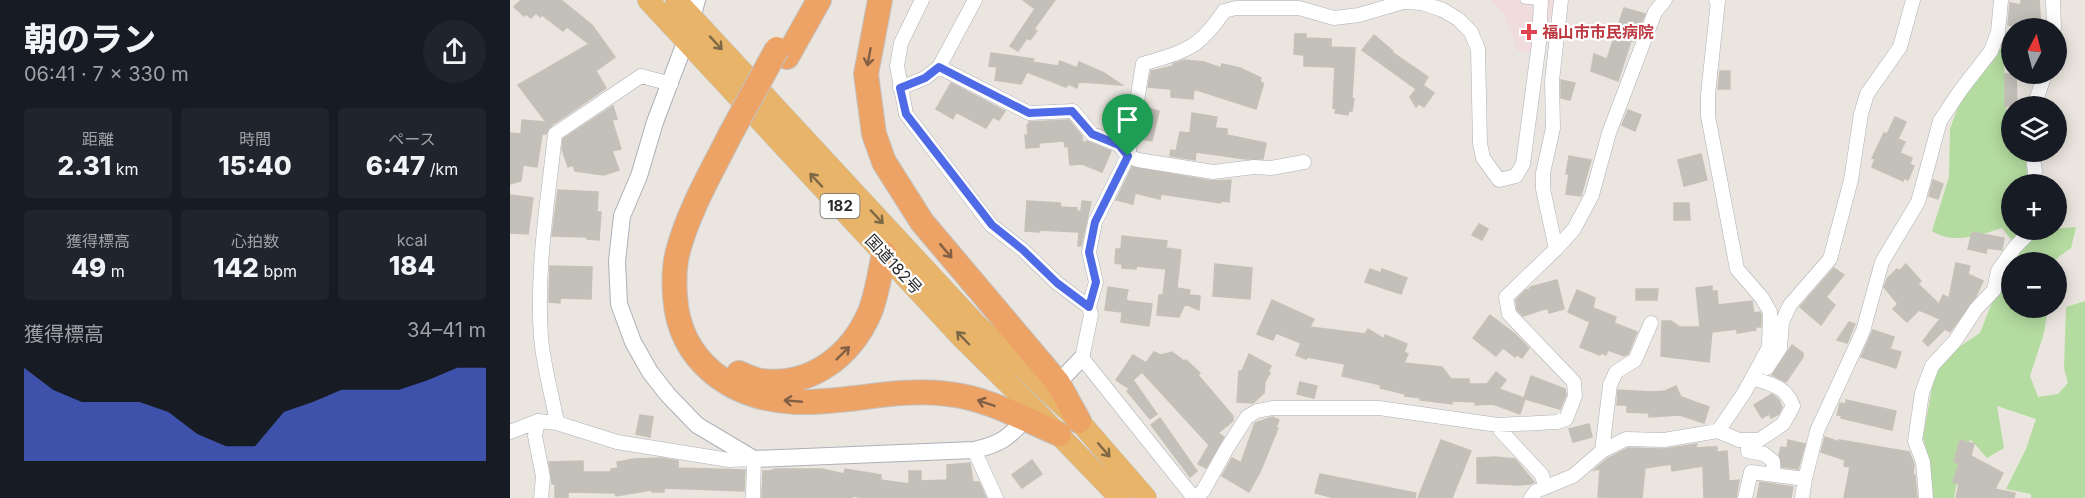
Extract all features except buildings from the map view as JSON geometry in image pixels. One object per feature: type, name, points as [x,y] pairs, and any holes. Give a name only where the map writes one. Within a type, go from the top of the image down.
[{"type":"highway","name":"国道182号","points":[[648,0],[963,338],[1041,401]]},
{"type":"highway","name":"国道182号","points":[[676,0],[695,8],[975,323],[1041,401]]},
{"type":"highway","points":[[803,0],[782,53],[736,140],[696,203],[677,253],[674,281],[676,309],[682,331],[692,351],[724,382],[756,396],[793,402],[821,402],[912,392],[948,393],[991,404],[1041,401],[1079,421],[1146,498]]},
{"type":"highway","points":[[782,53],[819,0]]},
{"type":"highway","points":[[880,0],[866,75],[874,134],[884,162],[1041,401],[1059,434],[1120,498]]},
{"type":"highway","points":[[736,140],[692,255],[689,306],[695,326],[704,344],[715,358],[732,370],[759,381],[788,382],[830,365],[848,350],[870,311],[884,254]]},
{"type":"street","points":[[922,0],[901,43],[897,66],[906,114],[992,225],[1023,250],[1057,283],[1089,307]]},
{"type":"street","points":[[900,88],[925,78],[939,67],[975,0]]},
{"type":"street","points":[[1556,249],[1543,189],[1543,173],[1553,128],[1552,81],[1561,0]]},
{"type":"street","points":[[1082,358],[1194,498],[1203,491],[1247,417],[1257,411],[1272,408],[1379,408],[1498,425],[1557,422],[1566,419],[1575,396],[1574,382],[1509,314],[1506,297],[1556,249],[1574,228],[1592,195],[1609,133],[1655,12],[1665,0]]},
{"type":"street","points":[[1717,0],[1708,94],[1708,116],[1713,149],[1737,269],[1762,298],[1770,312],[1769,347],[1718,431]]},
{"type":"street","points":[[1752,378],[1764,373],[1780,348],[1782,322],[1790,305],[1830,259],[1851,180],[1861,114],[1867,94],[1900,47],[1913,0]]},
{"type":"street","points":[[1802,498],[1817,431],[1863,331],[1882,262],[1918,202],[1940,121],[1991,51],[1998,32],[2001,0]]},
{"type":"street","points":[[2053,0],[2054,18]]},
{"type":"street","points":[[510,432],[538,421],[557,423],[617,442],[729,460],[974,450],[994,446],[1005,439],[1082,358],[1091,315],[1089,307],[1096,282],[1089,252],[1095,222],[1128,156],[1143,64],[1185,51],[1212,29],[1224,11],[1236,8],[1299,8],[1334,18],[1359,15],[1403,2],[1422,3],[1443,10],[1458,19],[1471,32],[1478,49],[1479,123],[1483,158],[1499,180],[1516,176],[1523,164],[1539,43],[1541,1]]},
{"type":"street","points":[[695,8],[671,84],[655,122],[639,176],[622,216],[617,261],[618,304],[633,342],[650,372],[668,395],[697,425],[754,459]]},
{"type":"street","points":[[939,67],[1029,113],[1072,111],[1092,134],[1119,145],[1128,156],[1138,160],[1213,172],[1254,167],[1270,168],[1304,162]]},
{"type":"street","points":[[557,423],[541,338],[540,307],[541,263],[555,134],[641,76],[671,84]]},
{"type":"street","points":[[1926,498],[1923,462],[1916,441],[1922,393],[1932,366],[1955,341],[1976,309],[1994,290],[1998,271],[2022,240]]},
{"type":"street","points":[[1602,451],[1610,385],[1616,372],[1635,360],[1651,323]]},
{"type":"street","points":[[1531,498],[1536,491],[1572,476],[1602,451],[1626,439],[1664,440],[1718,431],[1739,441],[1758,440],[1784,424],[1793,406],[1789,396],[1777,386],[1752,378]]},
{"type":"street","points":[[538,421],[535,436],[543,477],[542,498]]},
{"type":"street","points":[[1498,425],[1500,430],[1542,475],[1545,487]]},
{"type":"street","points":[[1748,440],[1748,451],[1764,454],[1773,461],[1774,475]]},
{"type":"street","points":[[974,450],[996,498]]},
{"type":"street","points":[[753,498],[754,459]]},
{"type":"street","points":[[1745,498],[1751,472],[1805,479]]},
{"type":"street","points":[[1203,491],[1216,498]]},
{"type":"lane","points":[[1524,0],[1541,1]]},
{"type":"shaded area","name":"福山市市民病院","points":[[1491,0],[1554,0],[1542,57],[1517,50],[1504,14]]},
{"type":"green space","points":[[2001,48],[2001,84],[2006,84],[2007,96],[2001,96],[2001,162],[2026,162],[2027,174],[2001,174],[2001,228],[1958,238],[1932,231],[1949,177],[1950,129],[1963,93]]},
{"type":"green space","points":[[2076,227],[2071,248],[2065,252],[2018,252],[2027,240],[2067,240],[2067,228]]},
{"type":"green space","points":[[2001,280],[2001,318],[2046,318],[2030,376],[2038,397],[2058,394],[2068,383],[2064,368],[2067,307],[2085,301],[2085,498],[2031,498],[2031,494],[2006,489],[2026,449],[2036,419],[1997,406],[2004,448],[1987,458],[1971,440],[1964,444],[1954,498],[1931,498],[1930,461],[1923,438],[1935,370],[1956,349],[1980,333]]},
{"type":"place","name":"福山市市民病院","points":[[1529,32]]},
{"type":"route","points":[[939,67],[1029,113],[1072,111],[1092,134],[1119,145],[1128,156],[1095,222],[1089,252],[1096,282],[1089,307],[1057,283],[1023,250],[992,225],[906,114],[900,88],[925,78],[939,67]]}]
